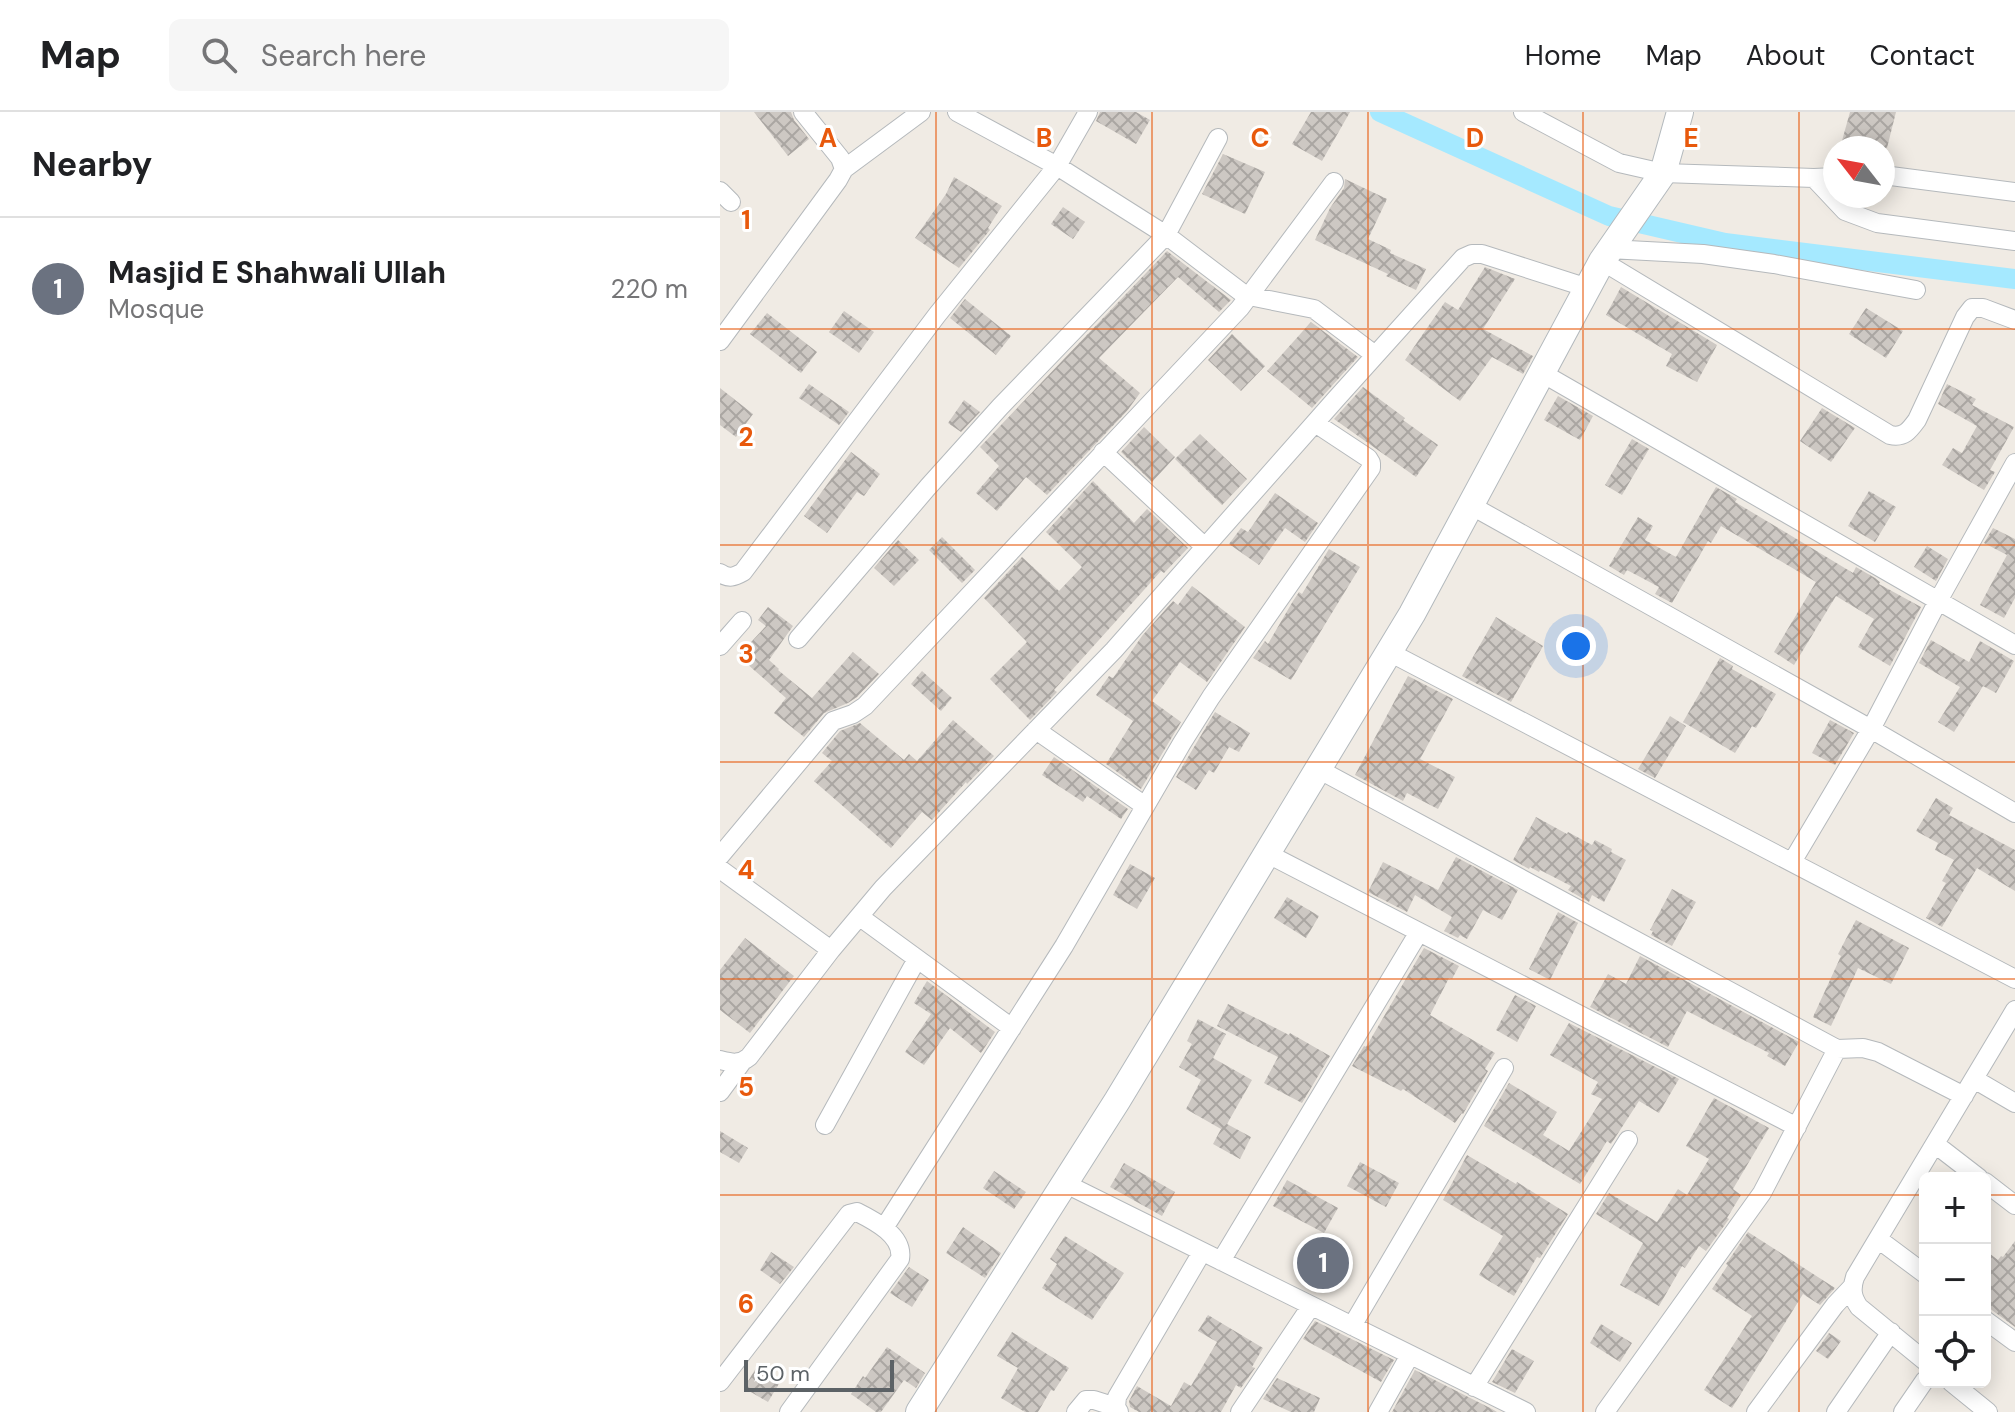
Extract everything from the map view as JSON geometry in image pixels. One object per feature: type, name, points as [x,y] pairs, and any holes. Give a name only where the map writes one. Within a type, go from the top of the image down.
[{"type":"street","points":[[803,112],[840,158],[844,169]]},
{"type":"street","points":[[722,336],[844,169],[921,112]]},
{"type":"street","points":[[957,112],[1057,166],[1166,235],[1241,292],[1314,309],[1375,355]]},
{"type":"street","points":[[720,573],[733,577],[743,572],[937,315],[1057,166],[1088,112]]},
{"type":"street","points":[[1523,112],[1619,163],[1663,173],[1823,178]]},
{"type":"street","points":[[919,1412],[1117,1101],[1412,614],[1610,249],[1663,173],[1680,112]]},
{"type":"street","points":[[798,639],[990,418],[1166,235],[1218,138]]},
{"type":"street","points":[[1895,177],[2015,192]]},
{"type":"street","points":[[1814,178],[1845,211],[1877,223],[2015,241]]},
{"type":"street","points":[[720,856],[833,721],[865,706],[1249,296],[1334,182]]},
{"type":"street","points":[[1610,249],[1703,254],[1916,290]]},
{"type":"street","points":[[1610,249],[1890,435],[1898,437],[1907,433],[1917,420],[1972,308],[1983,308],[2015,320]]},
{"type":"street","points":[[720,1060],[736,1064],[749,1057],[883,888],[1114,650],[1463,258],[1482,254],[1588,288]]},
{"type":"street","points":[[1542,373],[2015,645]]},
{"type":"street","points":[[884,1228],[1064,946],[1211,697],[1371,468],[1368,458],[1315,423]]},
{"type":"street","points":[[1103,452],[1205,547]]},
{"type":"street","points":[[1792,862],[1871,729],[2015,463]]},
{"type":"street","points":[[1470,505],[2015,813]]},
{"type":"street","points":[[720,646],[742,621]]},
{"type":"street","points":[[1389,652],[2015,979]]},
{"type":"street","points":[[1036,730],[1145,806]]},
{"type":"street","points":[[1318,769],[1837,1049],[1863,1048],[1878,1052],[1964,1096]]},
{"type":"street","points":[[1268,854],[1797,1127]]},
{"type":"street","points":[[720,869],[831,950]]},
{"type":"street","points":[[860,917],[1012,1028]]},
{"type":"street","points":[[1221,1261],[1419,932]]},
{"type":"street","points":[[825,1125],[917,959]]},
{"type":"street","points":[[1919,1356],[1859,1307],[1853,1299],[1852,1287],[1855,1277],[2013,1016]]},
{"type":"street","points":[[1605,1412],[1762,1193],[1837,1049]]},
{"type":"street","points":[[720,1092],[742,1062]]},
{"type":"street","points":[[1352,1326],[1504,1068]]},
{"type":"street","points":[[1974,1079],[2015,1103]]},
{"type":"street","points":[[1474,1387],[1628,1140]]},
{"type":"street","points":[[1935,1144],[1971,1172]]},
{"type":"street","points":[[1064,1183],[1515,1410]]},
{"type":"street","points":[[1991,1187],[2015,1205]]},
{"type":"street","points":[[720,1382],[849,1214],[857,1212],[884,1228],[900,1244],[900,1259],[789,1412]]},
{"type":"street","points":[[1878,1239],[1919,1270]]},
{"type":"street","points":[[1076,1412],[1086,1400],[1094,1400],[1117,1410],[1117,1397],[1202,1252]]},
{"type":"street","points":[[1756,1412],[1835,1305],[1852,1287]]},
{"type":"street","points":[[1240,1412],[1311,1306]]},
{"type":"street","points":[[1991,1324],[2015,1342]]},
{"type":"street","points":[[1836,1412],[1891,1332]]},
{"type":"street","points":[[1378,1412],[1410,1355]]},
{"type":"street","points":[[1903,1412],[1920,1388]]},
{"type":"street","points":[[1958,1388],[1988,1412]]},
{"type":"building","points":[[754,112],[791,112],[809,139],[788,156]]},
{"type":"building","points":[[1100,112],[1136,112],[1150,120],[1136,144],[1096,121]]},
{"type":"building","points":[[1311,112],[1350,112],[1322,161],[1292,144]]},
{"type":"building","points":[[1850,112],[1896,112],[1890,136],[1843,136]]},
{"type":"building","points":[[1223,154],[1265,172],[1245,214],[1202,194]]},
{"type":"building","points":[[954,177],[1002,206],[988,228],[990,230],[959,268],[915,238],[946,194]]},
{"type":"building","points":[[1345,179],[1387,199],[1368,239],[1426,269],[1416,290],[1315,240],[1330,208],[1344,188]]},
{"type":"building","points":[[1063,207],[1085,222],[1073,239],[1051,224]]},
{"type":"building","points":[[1167,251],[1231,300],[1219,312],[1178,277],[1099,358],[1140,393],[1127,411],[1047,495],[1026,477],[997,511],[976,493],[999,466],[980,447]]},
{"type":"building","points":[[1485,267],[1515,279],[1483,329],[1533,356],[1523,374],[1492,357],[1460,401],[1405,360],[1445,302],[1458,310]]},
{"type":"building","points":[[1621,287],[1717,345],[1697,382],[1666,366],[1672,354],[1606,315]]},
{"type":"building","points":[[965,299],[1011,336],[996,355],[950,318]]},
{"type":"building","points":[[1866,308],[1903,331],[1886,358],[1849,334]]},
{"type":"building","points":[[844,311],[874,332],[859,353],[829,332]]},
{"type":"building","points":[[767,313],[817,352],[801,373],[750,334]]},
{"type":"building","points":[[1311,322],[1358,357],[1312,408],[1267,371]]},
{"type":"building","points":[[1232,334],[1265,366],[1241,391],[1208,360]]},
{"type":"building","points":[[809,384],[849,412],[839,425],[799,398]]},
{"type":"building","points":[[1947,384],[1976,399],[1972,405],[2014,427],[1990,470],[1995,472],[1984,490],[1942,465],[1953,448],[1962,453],[1977,426],[1938,404]]},
{"type":"building","points":[[1363,387],[1438,445],[1416,477],[1334,419]]},
{"type":"building","points":[[720,388],[753,414],[736,437],[720,425]]},
{"type":"building","points":[[1558,396],[1593,416],[1580,440],[1544,420]]},
{"type":"building","points":[[964,400],[980,412],[961,432],[948,423]]},
{"type":"building","points":[[1822,408],[1855,428],[1831,462],[1800,441]]},
{"type":"building","points":[[1144,427],[1175,457],[1152,482],[1121,452]]},
{"type":"building","points":[[1200,434],[1247,479],[1222,505],[1175,459]]},
{"type":"building","points":[[1632,439],[1649,449],[1622,495],[1605,485]]},
{"type":"building","points":[[851,452],[880,474],[864,496],[857,492],[827,533],[804,516]]},
{"type":"building","points":[[1093,481],[1134,523],[1147,509],[1188,548],[1164,573],[1161,571],[1030,720],[990,679],[1027,642],[984,598],[1022,557],[1059,591],[1082,567],[1046,532]]},
{"type":"building","points":[[1716,487],[1737,499],[1735,502],[1853,573],[1856,567],[1875,578],[1879,584],[1921,607],[1890,666],[1858,647],[1874,619],[1836,596],[1794,665],[1774,652],[1816,582],[1721,526],[1711,543],[1708,541],[1672,603],[1655,594],[1659,587],[1627,570],[1624,575],[1609,566],[1638,517],[1653,526],[1645,540],[1676,557]]},
{"type":"building","points":[[1869,491],[1896,507],[1875,542],[1848,526]]},
{"type":"building","points":[[1275,493],[1318,523],[1305,542],[1285,528],[1259,565],[1229,544],[1241,528],[1248,532]]},
{"type":"building","points":[[1993,528],[2015,539],[2015,598],[2004,618],[1980,605],[2007,555],[1984,543]]},
{"type":"building","points":[[942,537],[975,570],[962,583],[929,550]]},
{"type":"building","points":[[898,540],[919,560],[894,586],[874,568]]},
{"type":"building","points":[[1927,546],[1948,559],[1936,581],[1914,567]]},
{"type":"building","points":[[1329,549],[1360,567],[1291,680],[1253,658],[1265,641],[1268,644]]},
{"type":"building","points":[[1192,586],[1245,627],[1207,682],[1180,662],[1152,701],[1181,722],[1141,789],[1106,764],[1133,721],[1096,695],[1109,676],[1113,678],[1142,636],[1173,601],[1178,605]]},
{"type":"building","points":[[768,607],[793,626],[769,660],[812,698],[853,652],[879,674],[857,697],[824,713],[804,737],[774,713],[786,698],[738,656],[766,626],[758,620]]},
{"type":"building","points":[[1496,617],[1543,646],[1511,702],[1462,676]]},
{"type":"building","points":[[1931,640],[1969,662],[1980,641],[2014,661],[1996,693],[1983,686],[1954,732],[1938,722],[1960,687],[1919,663]]},
{"type":"building","points":[[1720,658],[1733,666],[1732,669],[1776,694],[1756,728],[1752,726],[1735,753],[1683,722]]},
{"type":"building","points":[[922,671],[952,698],[941,711],[911,684]]},
{"type":"building","points":[[1408,676],[1453,699],[1420,759],[1455,777],[1438,809],[1407,793],[1403,801],[1355,775]]},
{"type":"building","points":[[1215,712],[1250,733],[1239,752],[1229,747],[1214,773],[1209,770],[1196,790],[1176,777]]},
{"type":"building","points":[[1670,716],[1686,726],[1655,778],[1638,769]]},
{"type":"building","points":[[953,720],[994,756],[932,820],[922,812],[891,848],[814,781],[832,761],[822,753],[840,731],[860,723],[904,760],[909,754],[917,761]]},
{"type":"building","points":[[1830,720],[1854,733],[1835,765],[1812,753]]},
{"type":"building","points":[[1054,757],[1128,809],[1121,819],[1087,796],[1083,802],[1042,775]]},
{"type":"building","points":[[1936,798],[1953,808],[1949,815],[2015,850],[2015,891],[1977,868],[1942,927],[1926,918],[1946,883],[1942,881],[1954,860],[1935,850],[1938,843],[1916,831]]},
{"type":"building","points":[[1536,817],[1592,845],[1595,840],[1626,860],[1604,902],[1592,895],[1589,902],[1568,890],[1571,886],[1513,860]]},
{"type":"building","points":[[1456,857],[1518,890],[1502,920],[1483,910],[1467,939],[1444,931],[1452,917],[1415,895],[1407,912],[1368,892],[1383,862],[1438,890]]},
{"type":"building","points":[[1130,864],[1155,878],[1137,909],[1113,895]]},
{"type":"building","points":[[1672,889],[1696,902],[1672,946],[1651,935],[1653,931],[1650,930]]},
{"type":"building","points":[[1287,897],[1319,916],[1306,938],[1274,918]]},
{"type":"building","points":[[1558,912],[1578,923],[1550,980],[1529,969]]},
{"type":"building","points":[[1856,920],[1909,948],[1891,984],[1858,968],[1831,1026],[1813,1017],[1841,956],[1838,954]]},
{"type":"building","points":[[745,938],[794,976],[750,1033],[720,1010],[720,970]]},
{"type":"building","points":[[1424,948],[1459,966],[1452,979],[1449,978],[1430,1015],[1495,1053],[1485,1069],[1488,1071],[1455,1123],[1403,1089],[1401,1091],[1352,1066]]},
{"type":"building","points":[[1640,956],[1799,1042],[1785,1066],[1767,1056],[1769,1053],[1687,1011],[1668,1047],[1590,1007],[1608,974],[1626,984]]},
{"type":"building","points":[[927,981],[995,1032],[981,1053],[950,1028],[924,1065],[905,1052],[931,1014],[914,1003]]},
{"type":"building","points":[[1515,995],[1536,1006],[1517,1042],[1496,1030]]},
{"type":"building","points":[[1228,1004],[1330,1056],[1302,1103],[1264,1083],[1278,1057],[1217,1026]]},
{"type":"building","points":[[1198,1019],[1226,1034],[1213,1058],[1252,1080],[1227,1124],[1251,1137],[1240,1159],[1213,1144],[1221,1129],[1186,1109],[1201,1080],[1179,1067],[1192,1044],[1187,1041]]},
{"type":"building","points":[[1569,1023],[1679,1079],[1659,1113],[1639,1101],[1611,1144],[1607,1141],[1580,1184],[1484,1126],[1509,1083],[1557,1112],[1543,1135],[1569,1151],[1602,1099],[1591,1094],[1598,1082],[1550,1055]]},
{"type":"building","points":[[1714,1098],[1769,1128],[1733,1189],[1741,1195],[1729,1219],[1706,1251],[1699,1246],[1685,1268],[1682,1266],[1659,1306],[1620,1285],[1643,1243],[1596,1214],[1609,1193],[1657,1222],[1678,1189],[1687,1195],[1709,1159],[1686,1146]]},
{"type":"building","points":[[720,1131],[748,1148],[739,1163],[720,1152]]},
{"type":"building","points":[[1467,1155],[1568,1214],[1514,1296],[1479,1275],[1503,1236],[1443,1200]]},
{"type":"building","points":[[1360,1162],[1399,1183],[1386,1207],[1347,1186]]},
{"type":"building","points":[[1124,1163],[1175,1192],[1162,1216],[1110,1187]]},
{"type":"building","points":[[994,1171],[1026,1192],[1014,1209],[983,1188]]},
{"type":"building","points":[[1287,1180],[1338,1208],[1324,1233],[1273,1206]]},
{"type":"building","points":[[963,1227],[1001,1253],[985,1278],[946,1253]]},
{"type":"building","points":[[1748,1232],[1835,1288],[1820,1305],[1803,1294],[1732,1408],[1704,1390],[1752,1316],[1712,1289]]},
{"type":"building","points":[[1065,1236],[1124,1273],[1092,1320],[1042,1288],[1057,1264],[1050,1259]]},
{"type":"building","points":[[2015,1241],[2015,1327],[1991,1309],[1991,1255],[1998,1260]]},
{"type":"building","points":[[771,1252],[794,1267],[780,1284],[760,1270]]},
{"type":"building","points":[[909,1267],[929,1280],[912,1307],[890,1293]]},
{"type":"building","points":[[1208,1315],[1263,1348],[1252,1367],[1255,1368],[1241,1388],[1236,1385],[1221,1412],[1139,1412],[1130,1407],[1129,1401],[1137,1386],[1171,1406],[1184,1382],[1191,1386],[1217,1342],[1198,1331]]},
{"type":"building","points":[[1315,1321],[1394,1360],[1381,1382],[1303,1339]]},
{"type":"building","points":[[1601,1324],[1632,1343],[1620,1362],[1590,1343]]},
{"type":"building","points":[[1012,1332],[1069,1368],[1038,1412],[1025,1412],[1001,1398],[1018,1368],[997,1356]]},
{"type":"building","points":[[1829,1333],[1841,1341],[1828,1359],[1816,1351]]},
{"type":"building","points":[[887,1347],[925,1373],[916,1388],[904,1380],[881,1412],[876,1412],[851,1394]]},
{"type":"building","points":[[1512,1349],[1534,1361],[1515,1393],[1492,1382]]},
{"type":"building","points":[[756,1368],[780,1382],[768,1402],[744,1388]]},
{"type":"building","points":[[1415,1370],[1492,1409],[1497,1412],[1392,1412]]},
{"type":"building","points":[[1277,1378],[1320,1398],[1314,1412],[1291,1412],[1263,1399]]},
{"type":"waterway","points":[[1380,112],[1609,216],[1725,243],[2015,279]]},
{"type":"place","name":"Masjid E Shahwali Ullah","points":[[1323,1263]]}]
